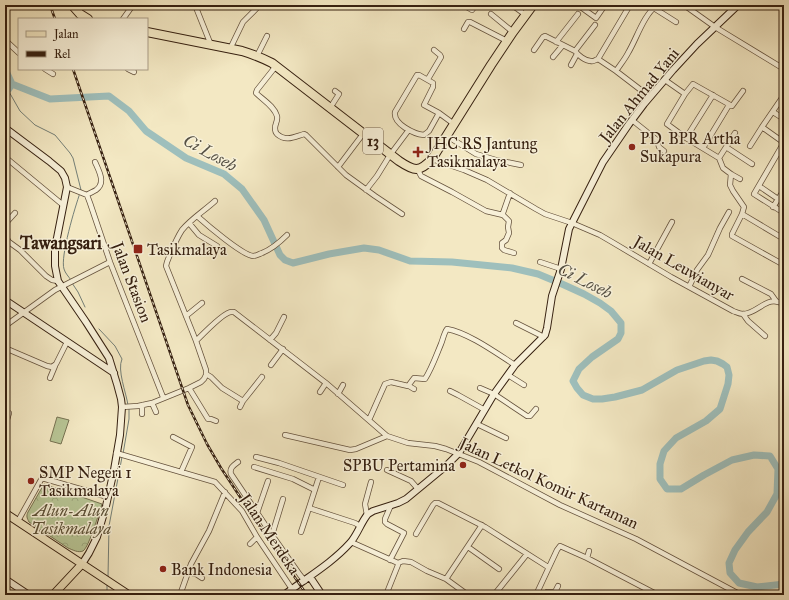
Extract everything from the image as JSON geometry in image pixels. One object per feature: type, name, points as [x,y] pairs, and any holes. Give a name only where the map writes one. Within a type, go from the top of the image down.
[{"type":"highway","points":[[72,5],[79,16]]},
{"type":"highway","points":[[418,170],[426,166],[432,159],[491,65],[533,5]]},
{"type":"highway","name":"13","points":[[148,32],[230,49],[257,56],[272,63],[390,155],[404,165],[418,170]]},
{"type":"main road","points":[[5,513],[129,595]]},
{"type":"main road","points":[[53,595],[82,564]]},
{"type":"street","points":[[124,18],[132,5]]},
{"type":"street","points":[[195,5],[211,45]]},
{"type":"street","points":[[230,49],[243,22],[260,5]]},
{"type":"street","points":[[268,5],[271,7],[274,5]]},
{"type":"street","points":[[463,5],[472,10],[476,5]]},
{"type":"street","points":[[512,5],[526,15]]},
{"type":"street","points":[[578,5],[596,18],[605,5]]},
{"type":"street","points":[[534,50],[544,36],[590,61],[598,59],[630,5]]},
{"type":"street","points":[[684,5],[716,27],[784,69]]},
{"type":"street","name":"Jalan Ahmad Yani","points":[[544,337],[551,302],[560,272],[568,231],[603,162],[650,97],[697,44],[738,5]]},
{"type":"street","points":[[616,71],[628,54],[653,6],[676,22]]},
{"type":"street","points":[[491,14],[513,32]]},
{"type":"street","points":[[556,42],[578,14]]},
{"type":"street","points":[[464,29],[468,22],[470,22],[507,42]]},
{"type":"street","points":[[570,65],[576,53],[595,25]]},
{"type":"street","points":[[257,56],[267,36]]},
{"type":"street","points":[[5,40],[18,52]]},
{"type":"street","points":[[553,57],[562,45]]},
{"type":"street","points":[[428,79],[441,57],[440,54],[434,50]]},
{"type":"street","points":[[598,59],[650,97]]},
{"type":"street","points":[[276,66],[256,90],[256,93],[267,101],[278,117],[275,131],[282,138],[288,139],[305,134],[346,175],[402,214]]},
{"type":"street","points":[[47,70],[53,74]]},
{"type":"street","points":[[130,70],[134,72]]},
{"type":"street","points":[[439,113],[429,131],[424,135],[408,130],[397,120],[394,115],[417,75],[419,75],[428,79],[433,84],[424,106],[439,113],[454,124]]},
{"type":"street","points":[[665,80],[685,94]]},
{"type":"street","points":[[740,179],[723,168],[719,158],[686,138],[667,124],[685,94],[694,84],[733,106],[743,90]]},
{"type":"street","points":[[330,108],[339,94],[335,91]]},
{"type":"street","points":[[686,138],[713,95]]},
{"type":"street","points":[[750,146],[784,95]]},
{"type":"street","points":[[703,148],[729,105]]},
{"type":"street","points":[[773,112],[784,119]]},
{"type":"street","points":[[632,120],[657,140],[659,147],[664,151]]},
{"type":"street","points":[[5,128],[49,161],[61,171],[65,178],[67,187],[55,248],[55,266],[60,284],[109,358],[121,400],[126,407]]},
{"type":"street","points":[[762,128],[783,143],[755,195],[784,212]]},
{"type":"street","points":[[366,190],[408,130]]},
{"type":"street","points":[[719,158],[735,133]]},
{"type":"street","points":[[338,166],[363,134]]},
{"type":"street","points":[[447,136],[476,154],[521,165]]},
{"type":"street","points":[[726,147],[752,164]]},
{"type":"street","points":[[5,157],[63,205]]},
{"type":"street","name":"Jalan Leuwianyar","points":[[432,159],[470,172],[487,180],[545,214],[572,223],[612,242],[733,311],[743,314],[776,301]]},
{"type":"street","points":[[67,187],[82,193],[97,189],[102,182],[96,162]]},
{"type":"street","points":[[418,170],[421,176],[486,211],[503,215],[509,221],[509,233],[506,240],[502,243],[502,248],[514,253]]},
{"type":"street","points":[[731,174],[730,185],[732,191],[744,206],[732,236],[784,265]]},
{"type":"street","points":[[759,186],[778,199]]},
{"type":"street","points":[[774,206],[784,190]]},
{"type":"street","name":"Jalan Stasion","points":[[82,193],[90,203],[110,262],[164,397]]},
{"type":"street","points":[[503,215],[510,193]]},
{"type":"street","points":[[126,407],[152,403],[189,388],[204,379],[206,370],[166,266],[180,234],[189,223],[215,201]]},
{"type":"street","points":[[689,287],[697,270],[713,246],[715,237],[729,212]]},
{"type":"street","points":[[5,224],[15,213]]},
{"type":"street","points":[[742,214],[784,239]]},
{"type":"street","points":[[197,216],[217,233],[247,254],[254,256],[270,250],[287,235]]},
{"type":"street","points":[[649,264],[672,222]]},
{"type":"street","points":[[189,223],[199,235],[217,246]]},
{"type":"street","points":[[5,236],[9,242],[20,250],[46,276],[60,284]]},
{"type":"street","points":[[5,247],[9,242]]},
{"type":"street","points":[[5,326],[49,294],[60,284],[71,282],[110,262]]},
{"type":"street","points":[[540,262],[560,272]]},
{"type":"street","points":[[742,279],[771,294],[776,301],[784,305]]},
{"type":"street","points":[[5,300],[114,374]]},
{"type":"street","points":[[186,316],[202,303]]},
{"type":"street","name":"Jalan Letkol Komir Kartaman","points":[[196,341],[228,312],[232,312],[283,349],[326,383],[387,436],[408,443],[435,446],[446,449],[486,465],[560,505],[636,539],[741,595]]},
{"type":"street","points":[[743,314],[748,321],[765,336]]},
{"type":"street","points":[[270,340],[276,333],[284,317]]},
{"type":"street","points":[[284,595],[308,579],[351,542],[367,515],[373,511],[406,499],[449,464],[459,453],[494,394],[515,365],[544,337],[516,323]]},
{"type":"street","points":[[409,386],[414,378],[425,378],[434,361],[447,329],[473,339],[515,365]]},
{"type":"street","points":[[50,378],[67,342]]},
{"type":"street","points":[[5,348],[47,366],[55,366]]},
{"type":"street","points":[[271,365],[283,349]]},
{"type":"street","points":[[206,374],[212,377],[222,388],[243,402]]},
{"type":"street","points":[[508,375],[524,385]]},
{"type":"street","points":[[240,407],[262,377]]},
{"type":"street","points":[[369,420],[385,384],[391,382],[409,386],[414,389]]},
{"type":"street","points":[[320,392],[326,383]]},
{"type":"street","points":[[338,394],[343,385]]},
{"type":"street","points":[[189,388],[208,419],[216,421]]},
{"type":"street","points":[[480,388],[494,394],[527,416],[530,416],[536,409]]},
{"type":"street","points":[[450,391],[485,410]]},
{"type":"street","points":[[152,403],[156,412]]},
{"type":"street","points":[[142,405],[142,414]]},
{"type":"street","points":[[82,564],[96,537],[108,497],[118,453],[121,422],[126,407]]},
{"type":"street","points":[[5,426],[9,413]]},
{"type":"street","points":[[477,424],[506,438]]},
{"type":"street","points":[[285,435],[350,450],[387,436]]},
{"type":"street","points":[[173,437],[192,447],[181,472]]},
{"type":"street","name":"Jalan Merdeka","points":[[118,453],[214,482],[242,511],[257,537],[294,588]]},
{"type":"street","points":[[256,457],[343,484]]},
{"type":"street","points":[[238,462],[233,466],[231,472],[272,535],[322,595]]},
{"type":"street","points":[[254,467],[293,479],[315,490]]},
{"type":"street","points":[[388,470],[411,481],[418,489]]},
{"type":"street","points":[[301,532],[319,477]]},
{"type":"street","points":[[18,521],[42,478],[108,497]]},
{"type":"street","points":[[257,513],[268,481]]},
{"type":"street","points":[[367,515],[365,504],[371,482]]},
{"type":"street","points":[[180,595],[193,559],[209,531],[224,492]]},
{"type":"street","points":[[272,535],[283,499]]},
{"type":"street","points":[[416,534],[433,505],[436,503],[482,525],[548,567]]},
{"type":"street","points":[[390,560],[404,533],[386,524],[385,522],[392,505]]},
{"type":"street","points":[[309,508],[356,523],[360,526]]},
{"type":"street","points":[[446,579],[482,525]]},
{"type":"street","points":[[250,544],[257,537]]},
{"type":"street","points":[[351,542],[398,564]]},
{"type":"street","points":[[536,595],[559,546],[587,558],[658,595]]},
{"type":"street","points":[[468,547],[499,569]]},
{"type":"street","points":[[587,558],[589,551]]},
{"type":"street","points":[[494,595],[527,554]]},
{"type":"street","points":[[386,595],[398,564],[405,561],[411,562],[446,579],[468,595]]},
{"type":"street","points":[[188,572],[196,574],[202,578]]},
{"type":"street","points":[[5,579],[29,595]]},
{"type":"street","points":[[545,595],[547,592],[555,592],[558,586]]},
{"type":"green space","points":[[57,417],[69,420],[61,444],[50,441]]},
{"type":"green space","name":"Alun-Alun Tasikmalaya","points":[[44,484],[102,504],[91,537],[83,551],[81,552],[68,548],[29,522],[27,513]]},
{"type":"waterway","name":"Ci Loseh","points":[[5,69],[12,84],[50,99],[109,96],[129,111],[146,131],[186,158],[224,174],[242,189],[264,220],[280,255],[285,260],[293,263],[329,254],[364,248],[379,250],[410,261],[452,262],[512,268],[538,274],[584,294],[600,303],[611,311],[621,323],[621,333],[618,339],[592,357],[579,369],[573,381],[583,395],[593,399],[615,397],[642,390],[677,370],[704,361],[711,360],[723,364],[727,367],[729,375],[728,384],[720,409],[706,421],[676,438],[664,451],[660,464],[660,479],[667,489],[681,489],[732,460],[754,455],[770,456],[778,469],[777,494],[767,512],[748,532],[735,550],[729,563],[730,573],[739,583],[757,587],[784,584]]},
{"type":"waterway","points":[[5,90],[8,90],[12,84]]},
{"type":"waterway","points":[[8,90],[20,111],[35,125],[55,135],[70,153],[73,158],[81,190]]},
{"type":"waterway","points":[[71,280],[64,269],[63,263],[69,232],[80,193]]},
{"type":"waterway","points":[[72,283],[85,307]]},
{"type":"waterway","points":[[99,329],[115,346],[122,359],[121,375],[128,405]]},
{"type":"waterway","points":[[123,454],[129,419],[129,408]]},
{"type":"waterway","points":[[108,577],[109,526],[122,457]]},
{"type":"waterway","points":[[107,584],[107,595]]},
{"type":"railway","points":[[50,5],[55,18]]},
{"type":"railway","points":[[73,70],[188,405],[207,444],[221,468],[307,595]]},
{"type":"place","name":"PD. BPR Artha Sukapura","points":[[632,147]]},
{"type":"place","name":"JHC RS Jantung Tasikmalaya","points":[[418,152]]},
{"type":"place","name":"Tasikmalaya","points":[[138,249]]},
{"type":"place","name":"SPBU Pertamina","points":[[463,465]]},
{"type":"place","name":"SMP Negeri 1 Tasikmalaya","points":[[31,481]]},
{"type":"place","name":"Bank Indonesia","points":[[163,569]]},
{"type":"district","name":"Tawangsari","points":[[61,243]]}]
